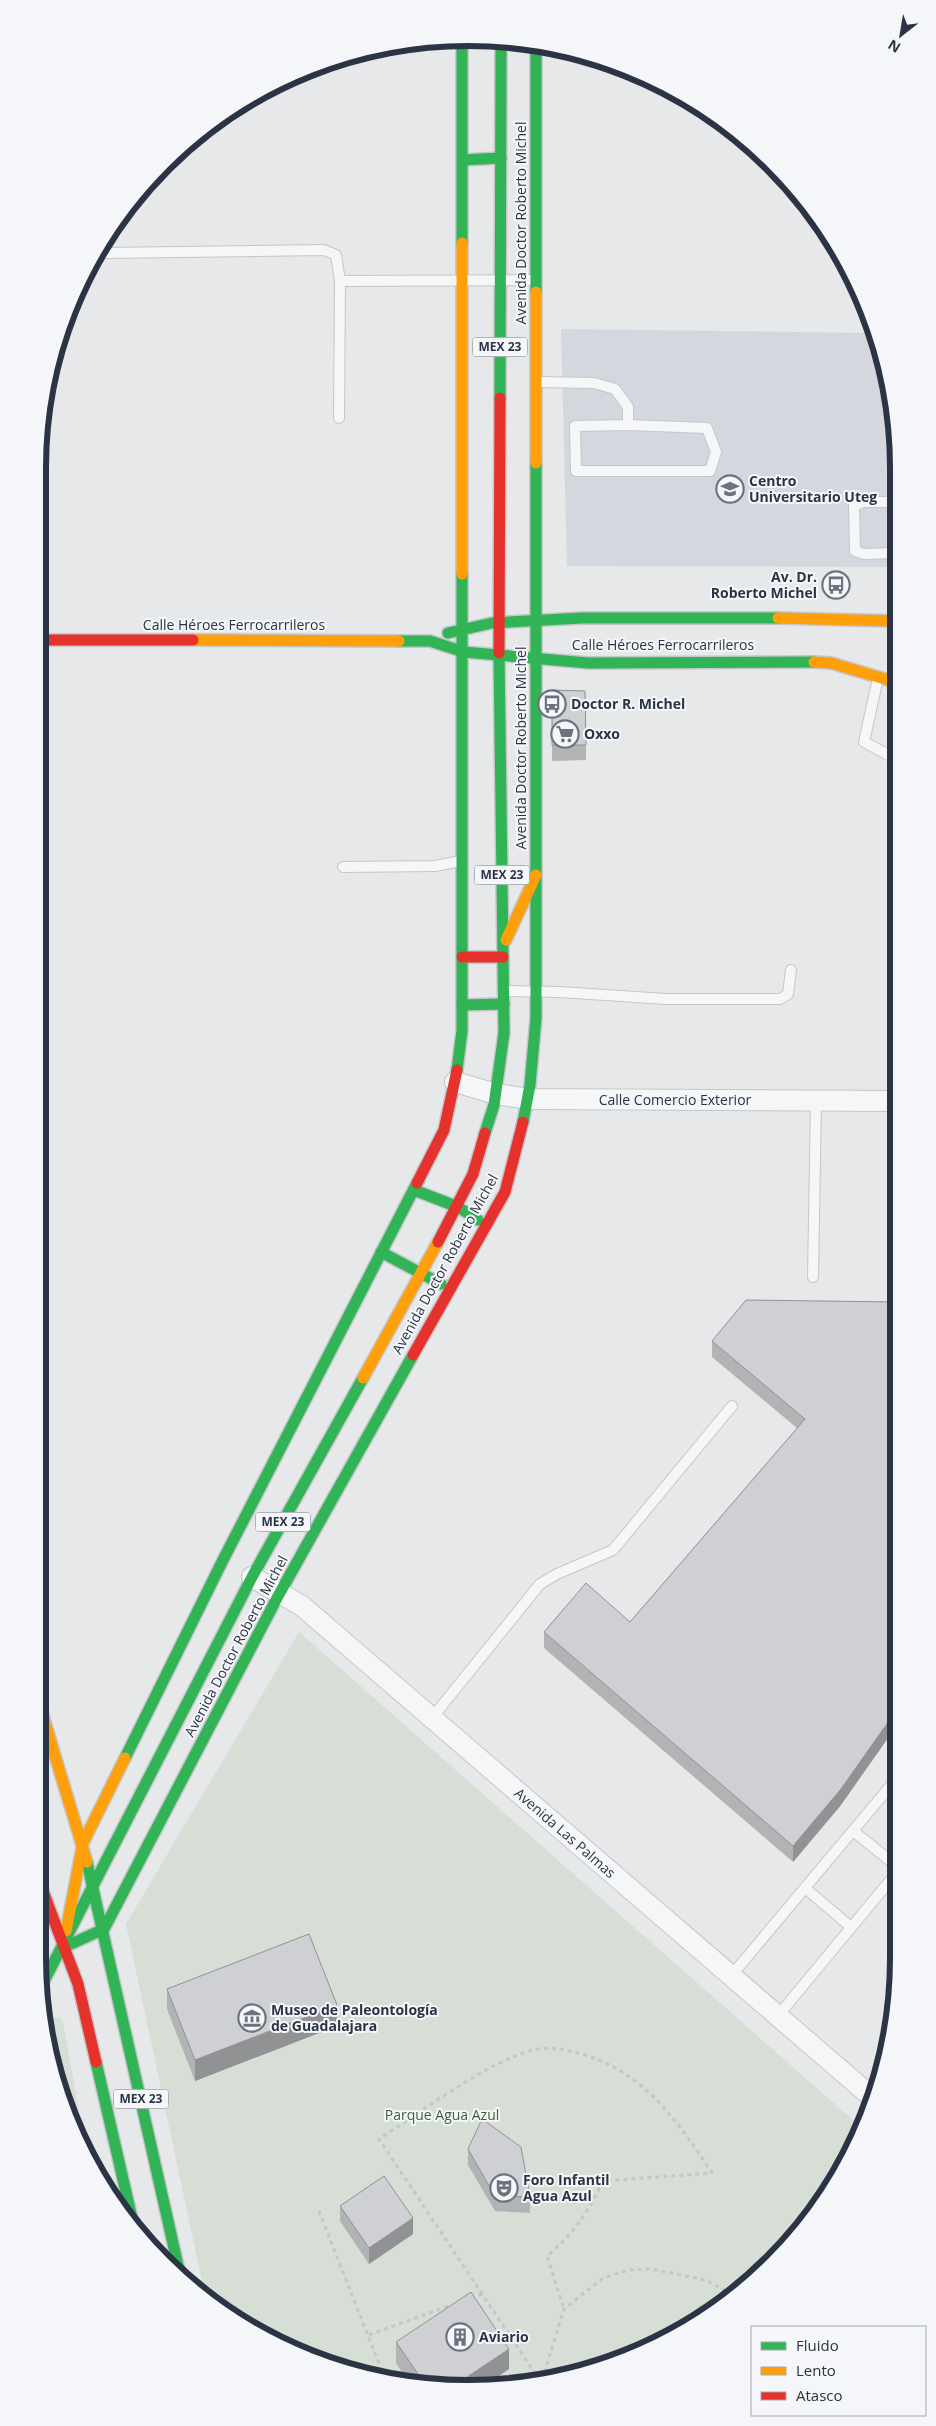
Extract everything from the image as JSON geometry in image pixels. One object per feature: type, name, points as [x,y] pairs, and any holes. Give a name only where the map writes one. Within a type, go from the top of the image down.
[{"type":"main road","name":"Avenida Doctor Roberto Michel","points":[[62,1948],[83,1843],[273,1473],[381,1252],[444,1130],[455,1082],[462,1031],[462,861],[467,798],[468,738],[463,626],[468,567],[462,281],[462,46]]},
{"type":"main road","name":"Avenida Doctor Roberto Michel","points":[[47,1976],[298,1486],[458,1207],[476,1166],[496,1094],[503,1041],[504,1004],[496,797],[499,622],[495,567],[500,281],[501,48]]},
{"type":"main road","name":"Avenida Doctor Roberto Michel","points":[[104,1929],[281,1592],[449,1288],[505,1192],[520,1145],[529,1099],[536,991],[536,52]]},
{"type":"main road","points":[[462,160],[501,158]]},
{"type":"main road","name":"Calle Héroes Ferrocarrileros","points":[[430,641],[463,626],[590,617],[890,620]]},
{"type":"main road","name":"Calle Héroes Ferrocarrileros","points":[[46,640],[430,641],[464,652],[588,663],[793,660],[831,663],[890,680]]},
{"type":"main road","points":[[462,957],[503,951],[536,875]]},
{"type":"main road","points":[[462,1005],[504,1004]]},
{"type":"main road","points":[[414,1190],[458,1207],[486,1225]]},
{"type":"main road","points":[[381,1252],[422,1272],[449,1288]]},
{"type":"main road","name":"MEX 23","points":[[46,1725],[94,1884],[177,2263]]},
{"type":"main road","name":"MEX 23","points":[[46,1901],[62,1948],[78,1984],[130,2211]]},
{"type":"main road","points":[[62,1948],[104,1929]]},
{"type":"street","name":"Calle Comercio Exterior","points":[[455,1082],[496,1094],[529,1099],[890,1101]]},
{"type":"street","name":"Avenida Las Palmas","points":[[252,1577],[281,1592],[302,1606],[867,2093]]},
{"type":"lane","points":[[105,253],[324,250],[336,255],[340,281],[339,418]]},
{"type":"lane","points":[[340,281],[536,280]]},
{"type":"lane","points":[[536,382],[594,383],[615,388],[628,407],[628,425]]},
{"type":"lane","points":[[628,425],[707,428],[716,452],[710,471],[576,471],[575,426],[628,425]]},
{"type":"lane","points":[[890,502],[863,502],[854,506],[855,551],[864,554],[890,552]]},
{"type":"lane","points":[[879,676],[864,742],[890,756]]},
{"type":"lane","points":[[343,867],[435,866],[462,861]]},
{"type":"lane","points":[[503,991],[536,991],[666,999],[780,999],[788,994],[790,970]]},
{"type":"lane","points":[[813,1277],[816,1101]]},
{"type":"lane","points":[[432,1718],[540,1584],[556,1574],[613,1550],[732,1406]]},
{"type":"lane","points":[[731,1976],[890,1787]]},
{"type":"lane","points":[[854,1830],[890,1862]]},
{"type":"lane","points":[[777,2017],[890,1881]]},
{"type":"lane","points":[[806,1888],[851,1927]]},
{"type":"path","points":[[536,2374],[379,2139],[489,2069],[534,2050],[565,2048],[603,2061],[641,2083],[680,2124],[712,2173],[603,2181],[586,2215],[569,2237],[547,2256],[564,2309]]},
{"type":"path","points":[[319,2211],[382,2371]]},
{"type":"path","points":[[544,2373],[564,2309],[604,2278],[629,2270],[651,2269],[679,2273],[706,2280],[727,2292]]},
{"type":"path","points":[[465,2300],[483,2294]]},
{"type":"path","points":[[368,2336],[456,2304]]},
{"type":"shaded area","name":"Centro Universitario Uteg","points":[[561,329],[867,333],[882,386],[889,440],[890,567],[567,566]]},
{"type":"green space","name":"Parque Agua Azul","points":[[299,1632],[856,2123],[819,2192],[785,2236],[725,2293],[702,2309],[655,2336],[629,2348],[577,2365],[550,2372],[496,2379],[440,2379],[386,2372],[359,2365],[307,2348],[281,2336],[234,2309],[203,2286],[126,1924]]},
{"type":"green space","points":[[58,2017],[63,2021],[82,2127],[61,2067],[54,2040],[52,2019]]},
{"type":"building","points":[[552,690],[585,691],[586,745],[552,745]]},
{"type":"building","points":[[746,1300],[890,1302],[890,1719],[841,1789],[793,1846],[544,1632],[586,1583],[630,1622],[805,1419],[712,1341]]},
{"type":"building","name":"Museo de Paleontología de Guadalajara","points":[[309,1934],[337,2005],[195,2060],[167,1989]]},
{"type":"building","name":"Foro Infantil Agua Azul","points":[[482,2119],[521,2147],[530,2197],[495,2196],[468,2149]]},
{"type":"building","points":[[384,2176],[413,2218],[369,2248],[340,2206]]},
{"type":"building","name":"Aviario","points":[[471,2292],[509,2349],[463,2380],[440,2379],[420,2377],[396,2342]]},
{"type":"traffic: fast","points":[[462,46],[462,243]]},
{"type":"traffic: fast","points":[[500,398],[501,48]]},
{"type":"traffic: fast","points":[[536,52],[536,292]]},
{"type":"traffic: fast","points":[[462,160],[501,158]]},
{"type":"traffic: fast","points":[[523,1122],[530,1085],[536,1018],[536,463]]},
{"type":"traffic: fast","points":[[457,1070],[462,1031],[462,574]]},
{"type":"traffic: fast","points":[[448,633],[492,623],[582,618],[778,618]]},
{"type":"traffic: fast","points":[[399,641],[430,641],[464,652],[588,663],[814,662]]},
{"type":"traffic: fast","points":[[485,1133],[494,1105],[504,1033],[499,653]]},
{"type":"traffic: fast","points":[[462,1005],[504,1004]]},
{"type":"traffic: fast","points":[[125,1758],[223,1560],[417,1183]]},
{"type":"traffic: fast","points":[[414,1190],[458,1207],[478,1220]]},
{"type":"traffic: fast","points":[[381,1252],[441,1284]]},
{"type":"traffic: fast","points":[[62,1948],[104,1929],[277,1598],[413,1355]]},
{"type":"traffic: fast","points":[[47,1976],[252,1577],[363,1378]]},
{"type":"traffic: fast","points":[[87,1862],[177,2263]]},
{"type":"traffic: fast","points":[[96,2062],[130,2211]]},
{"type":"traffic: slow","points":[[462,243],[462,574]]},
{"type":"traffic: slow","points":[[536,292],[536,463]]},
{"type":"traffic: slow","points":[[778,618],[890,621]]},
{"type":"traffic: slow","points":[[193,640],[399,641]]},
{"type":"traffic: slow","points":[[814,662],[831,663],[890,681]]},
{"type":"traffic: slow","points":[[506,940],[536,875]]},
{"type":"traffic: slow","points":[[363,1378],[438,1242]]},
{"type":"traffic: slow","points":[[46,1726],[87,1862]]},
{"type":"traffic: slow","points":[[66,1931],[83,1843],[125,1758]]},
{"type":"traffic: jam","points":[[499,653],[500,398]]},
{"type":"traffic: jam","points":[[46,640],[193,640]]},
{"type":"traffic: jam","points":[[462,957],[503,957]]},
{"type":"traffic: jam","points":[[417,1183],[444,1130],[457,1070]]},
{"type":"traffic: jam","points":[[413,1355],[505,1192],[523,1122]]},
{"type":"traffic: jam","points":[[438,1242],[473,1174],[485,1133]]},
{"type":"traffic: jam","points":[[46,1899],[78,1984],[96,2062]]},
{"type":"place","name":"Centro Universitario Uteg","points":[[730,489]]},
{"type":"place","name":"Av. Dr. Roberto Michel","points":[[836,585]]},
{"type":"place","name":"Doctor R. Michel","points":[[552,704]]},
{"type":"place","name":"Oxxo","points":[[565,734]]},
{"type":"place","name":"Museo de Paleontología de Guadalajara","points":[[252,2018]]},
{"type":"place","name":"Foro Infantil Agua Azul","points":[[504,2188]]},
{"type":"place","name":"Aviario","points":[[460,2337]]}]
